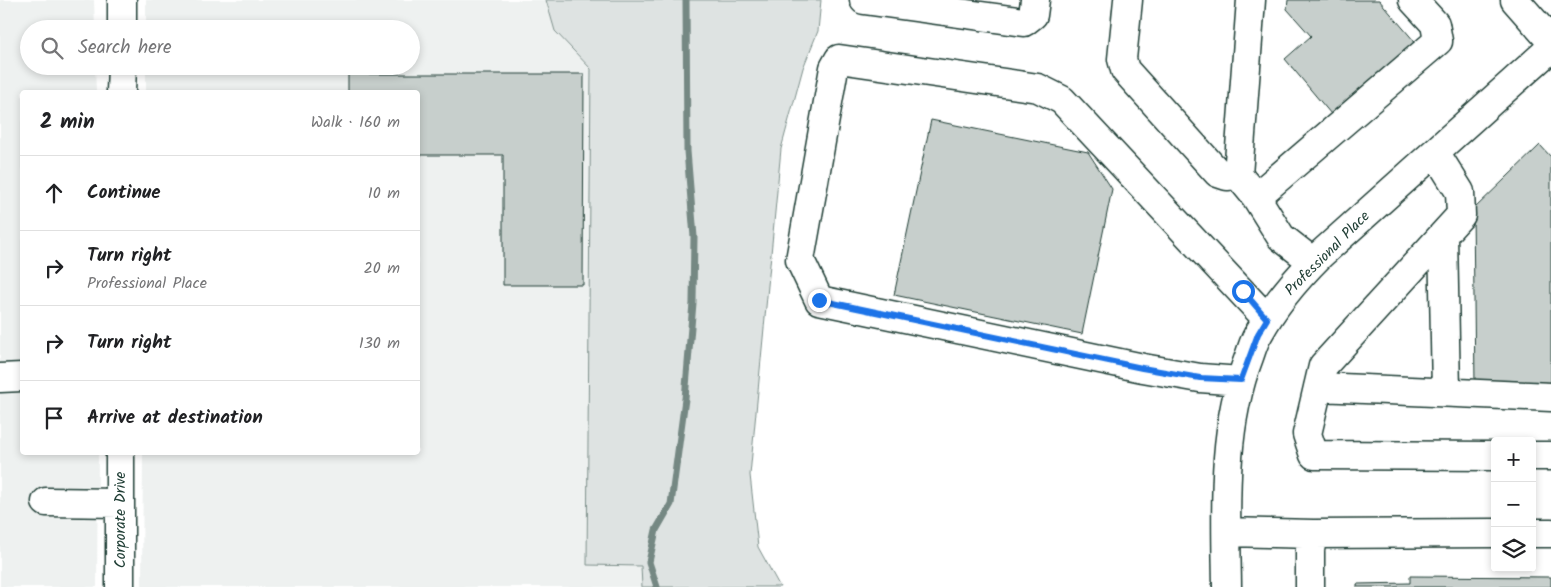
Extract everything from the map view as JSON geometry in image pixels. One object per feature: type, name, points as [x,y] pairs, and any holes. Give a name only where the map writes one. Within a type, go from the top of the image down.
[{"type":"street","points":[[122,0],[122,20]]},
{"type":"street","points":[[864,0],[966,7],[1024,22],[1034,15],[1035,0]]},
{"type":"street","points":[[1128,0],[1122,59],[1125,70],[1218,173],[1227,176],[1238,175]]},
{"type":"street","points":[[1251,0],[1238,175],[1256,197],[1281,237],[1313,262]]},
{"type":"street","points":[[1256,197],[1438,41],[1435,24],[1413,0]]},
{"type":"street","points":[[1515,0],[1551,41]]},
{"type":"street","name":"Professional Place","points":[[1227,587],[1228,464],[1231,428],[1241,380],[1258,334],[1267,319],[1296,280],[1313,262],[1551,48]]},
{"type":"street","points":[[1241,380],[1200,378],[1142,368],[819,300],[800,260],[834,68],[839,59],[1038,88],[1062,100],[1267,319]]},
{"type":"street","points":[[122,75],[122,90]]},
{"type":"street","points":[[1435,152],[1460,192],[1461,215],[1323,366],[1307,434],[1314,455],[1491,456]]},
{"type":"street","points":[[1443,235],[1446,392]]},
{"type":"street","points":[[0,378],[20,377]]},
{"type":"street","points":[[1318,388],[1551,396]]},
{"type":"street","name":"Corporate Drive","points":[[120,455],[120,587]]},
{"type":"street","points":[[1536,456],[1551,456]]},
{"type":"street","points":[[46,502],[120,503]]},
{"type":"street","points":[[1227,532],[1313,534],[1491,533]]},
{"type":"street","points":[[1536,533],[1551,533]]},
{"type":"street","points":[[1310,587],[1310,550],[1313,534]]},
{"type":"shaded area","points":[[0,0],[94,0],[95,20],[20,20],[20,75],[95,75],[96,90],[20,90],[20,455],[98,455],[97,587],[0,587]]},
{"type":"shaded area","points":[[146,0],[546,0],[555,31],[591,69],[587,565],[642,566],[642,587],[142,587],[143,455],[420,455],[420,90],[146,90],[146,75],[420,75],[420,20],[146,20]]},
{"type":"shaded area","points":[[546,0],[821,0],[818,31],[803,68],[781,149],[750,475],[758,547],[780,587],[642,587],[641,566],[587,565],[591,69],[555,31]]},
{"type":"building","points":[[1288,0],[1379,0],[1415,42],[1331,114],[1285,59],[1311,36],[1287,9]]},
{"type":"building","points":[[584,74],[583,285],[503,285],[503,155],[420,155],[420,90],[348,90],[348,75]]},
{"type":"building","points":[[931,120],[1088,152],[1112,189],[1082,334],[894,295]]},
{"type":"building","points":[[1540,145],[1551,157],[1551,386],[1475,386],[1473,210]]},
{"type":"building","points":[[1410,576],[1551,577],[1551,587],[1357,587],[1357,584],[1410,583]]},
{"type":"waterway","points":[[657,587],[649,562],[656,530],[671,504],[685,399],[693,303],[694,237],[687,151],[686,0]]},
{"type":"route","points":[[819,300],[1142,368],[1200,378],[1241,380],[1258,334],[1267,319],[1243,291]]}]
